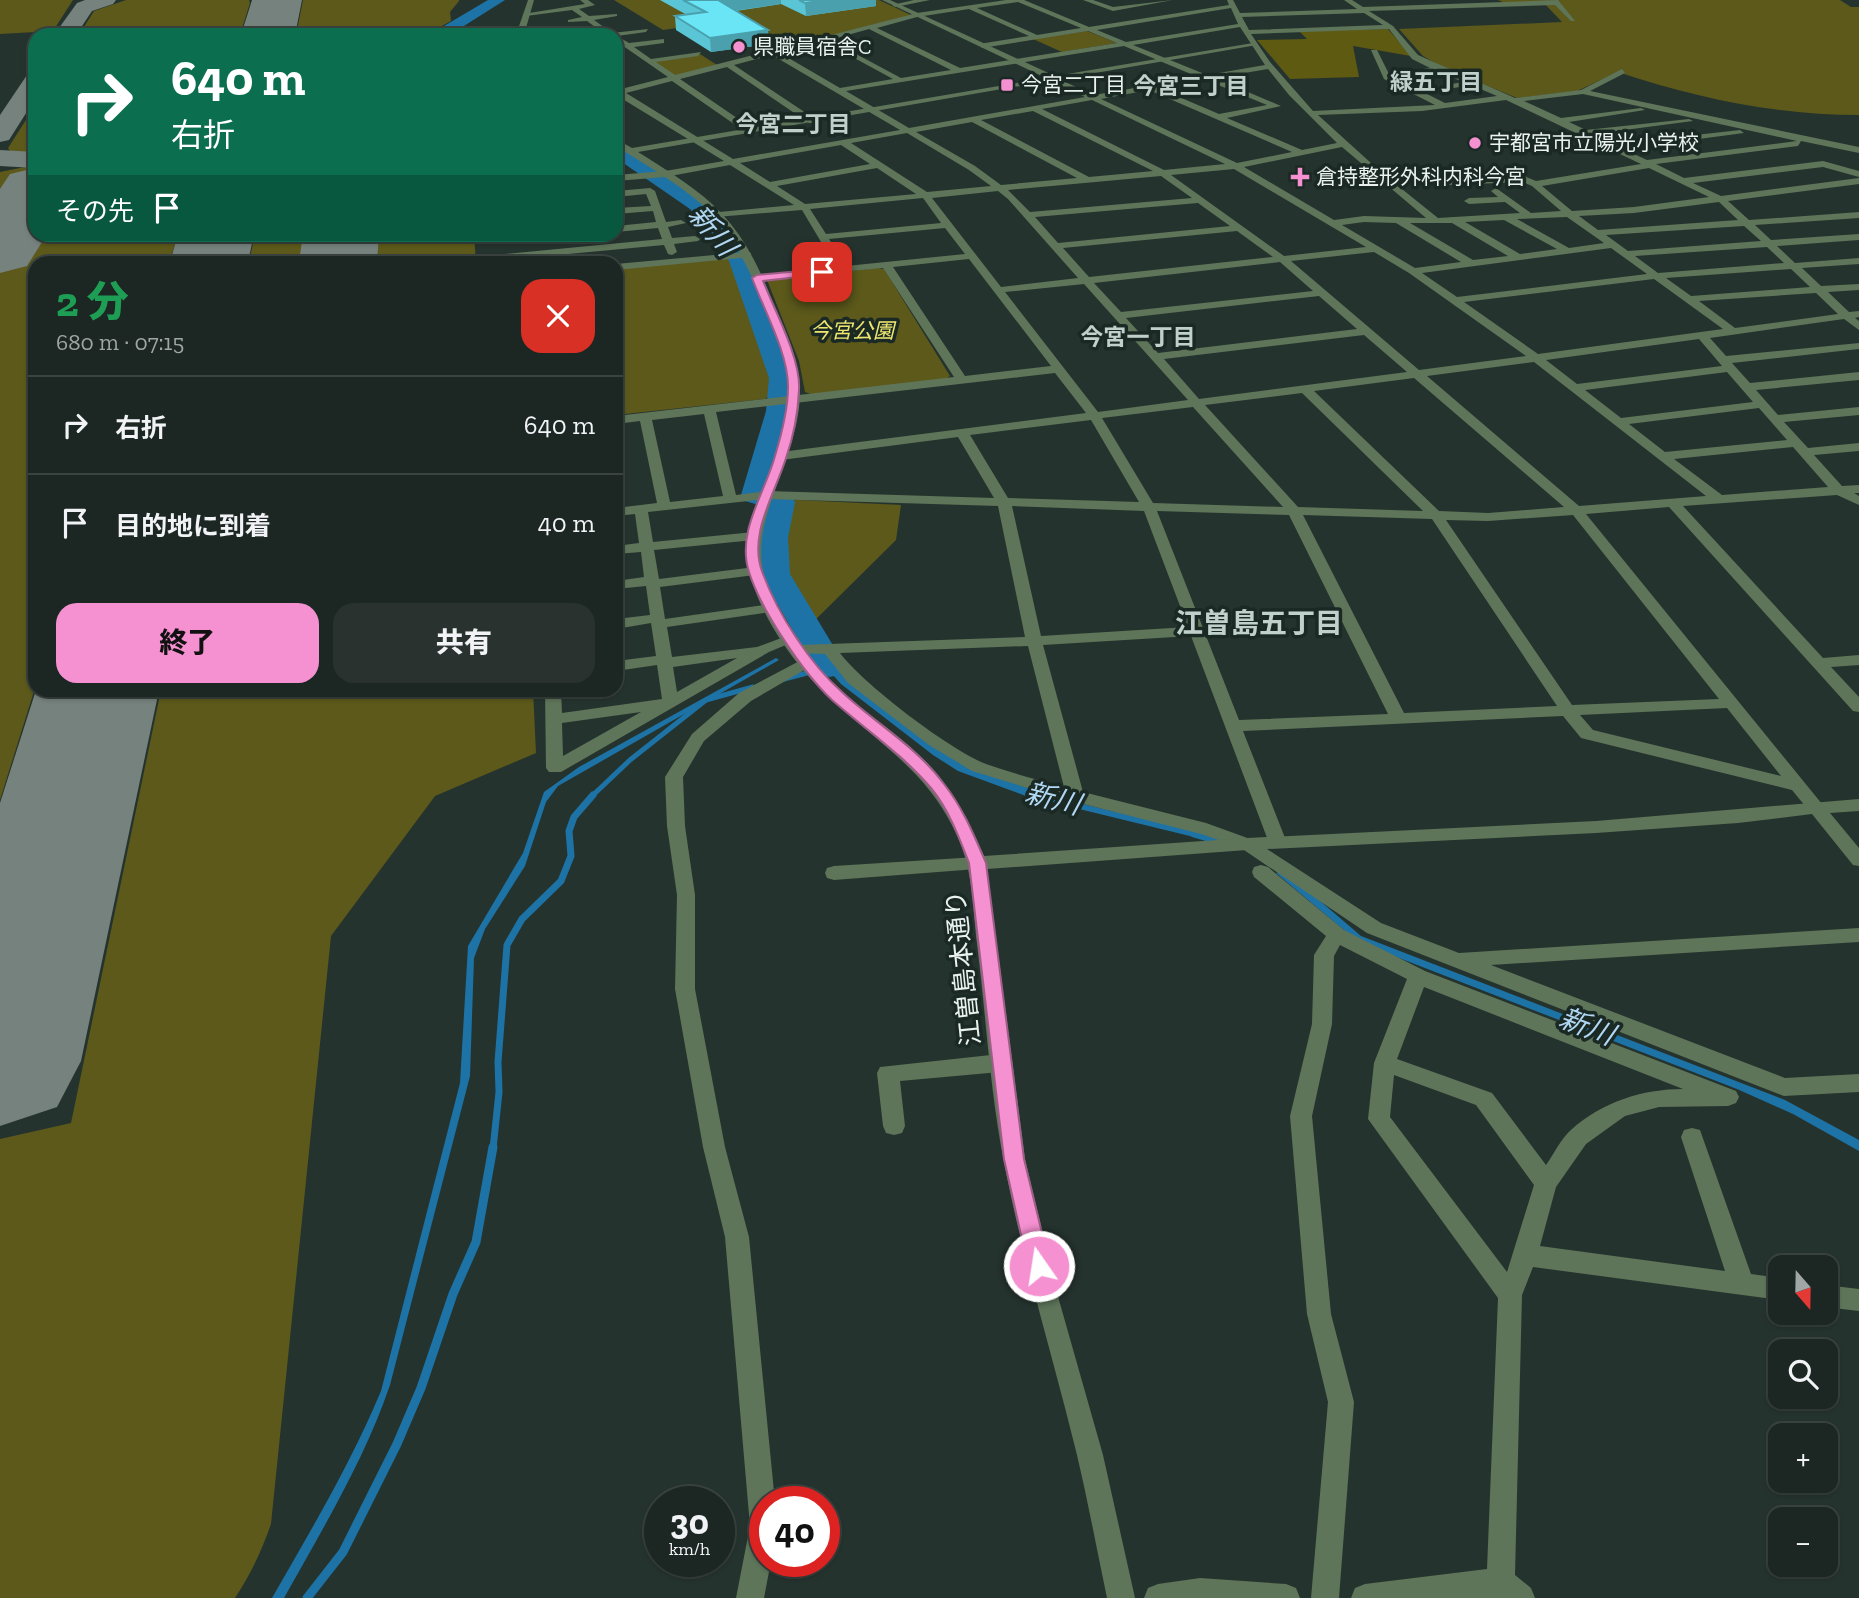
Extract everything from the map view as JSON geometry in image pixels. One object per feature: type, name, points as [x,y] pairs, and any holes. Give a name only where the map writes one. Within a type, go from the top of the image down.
[{"type":"street","points":[[522,28],[531,0]]},
{"type":"street","points":[[526,14],[592,5],[583,0]]},
{"type":"street","points":[[885,0],[1236,166],[1375,248],[1457,300],[1718,499]]},
{"type":"street","points":[[895,5],[928,0]]},
{"type":"street","points":[[623,91],[917,15],[1019,0],[1276,106]]},
{"type":"street","points":[[1086,0],[1142,20]]},
{"type":"street","points":[[1113,9],[1170,0]]},
{"type":"street","points":[[982,46],[1142,20],[1242,0]]},
{"type":"street","points":[[1347,0],[1391,27],[1415,57],[1535,109],[1721,200],[1820,290],[1853,315],[1859,327]]},
{"type":"street","points":[[1238,16],[1555,1],[1573,20]]},
{"type":"street","points":[[1231,2],[1253,45],[1312,113],[1344,144],[1436,221]]},
{"type":"street","points":[[969,7],[1036,37]]},
{"type":"street","points":[[573,8],[602,28]]},
{"type":"street","points":[[570,21],[615,15]]},
{"type":"street","points":[[589,28],[618,24]]},
{"type":"street","points":[[870,27],[960,71]]},
{"type":"street","points":[[839,90],[1125,44],[1245,28],[1391,27]]},
{"type":"street","points":[[623,36],[646,30]]},
{"type":"street","points":[[824,39],[900,80]]},
{"type":"street","points":[[626,46],[661,41]]},
{"type":"street","points":[[623,44],[750,131]]},
{"type":"street","points":[[623,147],[697,140],[1253,45]]},
{"type":"street","points":[[636,53],[670,48]]},
{"type":"street","points":[[773,52],[1002,188],[1028,215],[1194,403],[1294,511],[1399,719]]},
{"type":"street","points":[[1374,52],[1387,77],[1442,105]]},
{"type":"street","points":[[649,61],[698,54]]},
{"type":"street","points":[[728,64],[812,121]]},
{"type":"street","points":[[623,177],[666,174],[1270,66]]},
{"type":"street","points":[[1387,77],[1438,69]]},
{"type":"street","points":[[1312,113],[1422,109],[1583,92],[1622,71]]},
{"type":"street","points":[[1417,92],[1474,83]]},
{"type":"street","points":[[1599,85],[1783,125]]},
{"type":"street","points":[[1151,88],[1302,153]]},
{"type":"street","points":[[1583,92],[1757,131],[1859,150]]},
{"type":"street","points":[[623,96],[735,162],[805,208],[843,269]]},
{"type":"street","points":[[1573,104],[1610,98]]},
{"type":"street","points":[[1218,117],[1301,101]]},
{"type":"street","points":[[1535,109],[1548,107]]},
{"type":"street","points":[[1034,108],[1163,173],[1282,259],[1577,511],[1859,860]]},
{"type":"street","points":[[1559,121],[1655,108]]},
{"type":"street","points":[[974,119],[1087,180]]},
{"type":"street","points":[[1585,134],[1703,119]]},
{"type":"street","points":[[1614,147],[1757,131]]},
{"type":"street","points":[[1535,184],[1647,164],[1815,141]]},
{"type":"street","points":[[844,143],[925,195],[1094,415],[1149,507],[1278,843]]},
{"type":"street","points":[[719,215],[1236,166],[1344,144]]},
{"type":"street","name":"江曽島本通り","points":[[623,147],[666,174],[719,215],[740,241],[792,367],[792,401],[781,456],[766,495],[751,553],[755,571],[771,608],[836,696],[873,723],[938,786],[961,821],[977,863],[1014,1159],[1045,1293],[1090,1455],[1121,1598]]},
{"type":"street","points":[[1684,181],[1823,164],[1859,174]]},
{"type":"street","points":[[770,185],[878,165]]},
{"type":"street","points":[[1449,183],[1524,179],[1535,184],[1570,214],[1733,331]]},
{"type":"street","points":[[1332,223],[1364,219],[1436,221],[1674,207],[1847,187],[1859,181]]},
{"type":"street","points":[[623,193],[650,191],[676,261]]},
{"type":"street","points":[[1496,191],[1529,216]]},
{"type":"street","points":[[1469,201],[1507,199]]},
{"type":"street","points":[[1028,215],[1201,200]]},
{"type":"street","points":[[623,210],[656,208]]},
{"type":"street","points":[[1596,233],[1859,215]]},
{"type":"street","points":[[1505,217],[1568,251]]},
{"type":"street","points":[[1398,220],[1472,264]]},
{"type":"street","points":[[1454,220],[1520,258]]},
{"type":"street","points":[[623,228],[681,223]]},
{"type":"street","points":[[824,237],[947,225]]},
{"type":"street","points":[[1056,246],[1240,228]]},
{"type":"street","points":[[1624,254],[1859,237]]},
{"type":"street","points":[[529,256],[695,239]]},
{"type":"street","points":[[580,242],[584,256]]},
{"type":"street","points":[[1413,271],[1613,245]]},
{"type":"street","points":[[998,290],[1375,248]]},
{"type":"street","points":[[623,266],[747,255]]},
{"type":"street","points":[[757,278],[971,256]]},
{"type":"street","points":[[1457,300],[1655,276],[1859,261]]},
{"type":"street","points":[[886,265],[962,381]]},
{"type":"street","points":[[1686,299],[1859,286]]},
{"type":"street","points":[[1119,316],[1322,293]]},
{"type":"street","points":[[781,456],[1853,315]]},
{"type":"street","points":[[1154,356],[1367,331]]},
{"type":"street","points":[[1702,336],[1838,490],[1859,501]]},
{"type":"street","points":[[1575,388],[1859,346]]},
{"type":"street","points":[[623,419],[1057,369]]},
{"type":"street","points":[[1748,387],[1859,376]]},
{"type":"street","points":[[1305,389],[1437,517],[1568,711],[1587,734],[1798,786]]},
{"type":"street","points":[[1617,422],[1763,404]]},
{"type":"street","points":[[709,410],[730,499]]},
{"type":"street","points":[[1775,419],[1859,411]]},
{"type":"street","points":[[645,417],[664,506]]},
{"type":"street","points":[[962,433],[1004,503],[1034,641],[1074,795]]},
{"type":"street","points":[[1663,456],[1859,447]]},
{"type":"street","points":[[623,511],[766,495],[1488,517],[1859,489]]},
{"type":"street","points":[[1672,503],[1859,707]]},
{"type":"street","points":[[641,509],[671,703]]},
{"type":"street","points":[[623,549],[754,536]]},
{"type":"street","points":[[623,584],[755,571]]},
{"type":"street","points":[[623,624],[771,608]]},
{"type":"street","points":[[623,665],[764,649],[1034,641],[1197,631]]},
{"type":"street","points":[[831,648],[833,655],[854,680],[935,741],[978,767],[1206,829],[1247,844],[1374,928],[1784,1087],[1859,1083]]},
{"type":"street","points":[[553,697],[555,768],[764,649]]},
{"type":"street","points":[[750,1598],[764,1526],[737,1237],[714,1147],[685,989],[686,895],[676,826],[674,777],[698,738],[800,650]]},
{"type":"street","points":[[1818,663],[1859,660]]},
{"type":"street","points":[[555,719],[671,703]]},
{"type":"street","points":[[1231,726],[1734,703]]},
{"type":"street","points":[[835,873],[1247,844],[1596,827],[1859,805]]},
{"type":"street","points":[[1261,872],[1337,935],[1418,976],[1728,1097],[1658,1098],[1619,1109],[1578,1137],[1546,1182],[1526,1255],[1510,1296],[1511,1590],[1365,1598]]},
{"type":"street","points":[[1456,960],[1859,934]]},
{"type":"street","points":[[1325,1598],[1341,1402],[1320,1314],[1301,1116],[1322,1024],[1324,955],[1337,935]]},
{"type":"street","points":[[1418,976],[1385,1063],[1379,1119],[1510,1296]]},
{"type":"street","points":[[894,1126],[888,1073],[1000,1063]]},
{"type":"street","points":[[1385,1063],[1484,1099],[1546,1182]]},
{"type":"street","points":[[1692,1137],[1742,1284]]},
{"type":"street","points":[[1526,1255],[1768,1287]]},
{"type":"street","points":[[1838,1298],[1859,1300]]},
{"type":"street","points":[[1158,1598],[1200,1592],[1286,1598]]},
{"type":"green space","points":[[0,0],[73,0],[55,28],[28,28],[28,32],[0,34]]},
{"type":"green space","points":[[126,0],[249,0],[250,3],[242,28],[83,28],[94,11]]},
{"type":"green space","points":[[303,0],[459,0],[450,12],[451,21],[438,28],[297,28]]},
{"type":"green space","points":[[614,0],[879,0],[911,15],[790,46],[738,19],[663,30]]},
{"type":"green space","points":[[1498,0],[1840,0],[1851,7],[1859,7],[1859,115],[1797,112],[1737,103],[1677,90],[1618,72],[1577,91],[1517,98],[1444,68],[1423,56],[1399,29],[1562,22],[1542,1],[1505,3]]},
{"type":"green space","points":[[1087,31],[1117,43],[1062,52],[1033,39]]},
{"type":"green space","points":[[700,54],[717,65],[672,75],[654,61]]},
{"type":"green space","points":[[28,117],[28,154],[11,153],[8,148]]},
{"type":"green space","points":[[28,166],[28,242],[176,242],[171,256],[28,256],[28,697],[32,697],[0,800],[0,172]]},
{"type":"green space","points":[[253,242],[475,242],[476,256],[250,256]]},
{"type":"green space","points":[[733,259],[776,391],[765,399],[623,414],[623,268]]},
{"type":"green space","name":"今宮公園","points":[[884,269],[950,376],[943,381],[816,396],[805,392],[799,361],[767,280]]},
{"type":"green space","points":[[778,499],[901,505],[896,540],[801,634],[766,570],[765,541]]},
{"type":"green space","points":[[160,697],[533,697],[536,753],[435,796],[331,936],[271,1524],[256,1562],[235,1598],[0,1598],[0,1139],[71,1123]]},
{"type":"shaded area","points":[[1388,29],[1411,56],[1353,46],[1359,77],[1290,79],[1257,40],[1307,39],[1299,31]]},
{"type":"water","points":[[770,520],[778,520],[774,553],[780,581],[811,635],[805,637],[785,608],[768,569],[766,554]]},
{"type":"water","points":[[776,658],[779,660],[558,786],[546,802],[525,866],[485,929],[474,958],[470,1076],[390,1385],[368,1440],[328,1520],[284,1598],[272,1598],[344,1470],[381,1391],[460,1083],[468,946],[523,853],[544,792],[579,767]]},
{"type":"water","points":[[833,663],[852,684],[1004,780],[1058,798],[1199,832],[1198,838],[1026,796],[958,771],[841,684],[825,666]]},
{"type":"water","points":[[1284,870],[1361,936],[1785,1100],[1859,1140],[1859,1151],[1793,1114],[1737,1089],[1358,942],[1276,873]]},
{"type":"building","points":[[683,0],[718,0],[768,30],[710,38],[675,16],[706,12]]},
{"type":"building","points":[[799,0],[826,0],[805,3]]},
{"type":"waterway","name":"新川","points":[[451,28],[498,0]]},
{"type":"waterway","name":"新川","points":[[623,155],[697,205],[720,230],[740,261],[781,378],[779,411],[755,495],[781,502],[773,538],[775,574],[830,667]]},
{"type":"waterway","points":[[784,679],[830,667],[834,670]]},
{"type":"waterway","points":[[593,796],[630,760],[706,700],[753,687]]},
{"type":"waterway","points":[[493,1149],[507,945],[522,919],[561,881],[571,856],[569,831],[574,817],[593,796]]},
{"type":"waterway","name":"新川","points":[[1194,834],[1224,843]]},
{"type":"waterway","points":[[307,1598],[343,1552],[397,1444],[421,1388],[453,1294],[476,1242],[493,1147]]},
{"type":"taxiway","points":[[70,28],[84,7],[106,0]]},
{"type":"taxiway","points":[[0,134],[28,91]]},
{"type":"taxiway","points":[[0,158],[28,160]]},
{"type":"taxiway","points":[[0,1004],[18,993]]},
{"type":"runway","points":[[270,28],[277,0]]},
{"type":"runway","points":[[0,250],[28,201]]},
{"type":"runway","points":[[210,256],[214,242]]},
{"type":"runway","points":[[339,256],[340,242]]},
{"type":"runway","points":[[0,1061],[95,697]]},
{"type":"place","name":"県職員宿舎C","points":[[739,47]]},
{"type":"place","name":"今宮二丁目","points":[[1007,85]]},
{"type":"place","name":"宇都宮市立陽光小学校","points":[[1475,143]]},
{"type":"place","name":"倉持整形外科内科今宮","points":[[1300,177]]},
{"type":"district","name":"緑五丁目","points":[[1436,82]]},
{"type":"district","name":"今宮三丁目","points":[[1191,86]]},
{"type":"district","name":"今宮二丁目","points":[[793,124]]},
{"type":"district","name":"今宮一丁目","points":[[1138,337]]},
{"type":"district","name":"江曽島五丁目","points":[[1259,623]]},
{"type":"route","points":[[822,272],[757,278],[792,367],[794,390],[781,456],[757,518],[751,553],[755,571],[771,608],[819,678],[836,696],[873,723],[905,752],[938,786],[961,821],[977,863],[984,900],[996,1031],[1014,1159],[1039,1266]]}]
